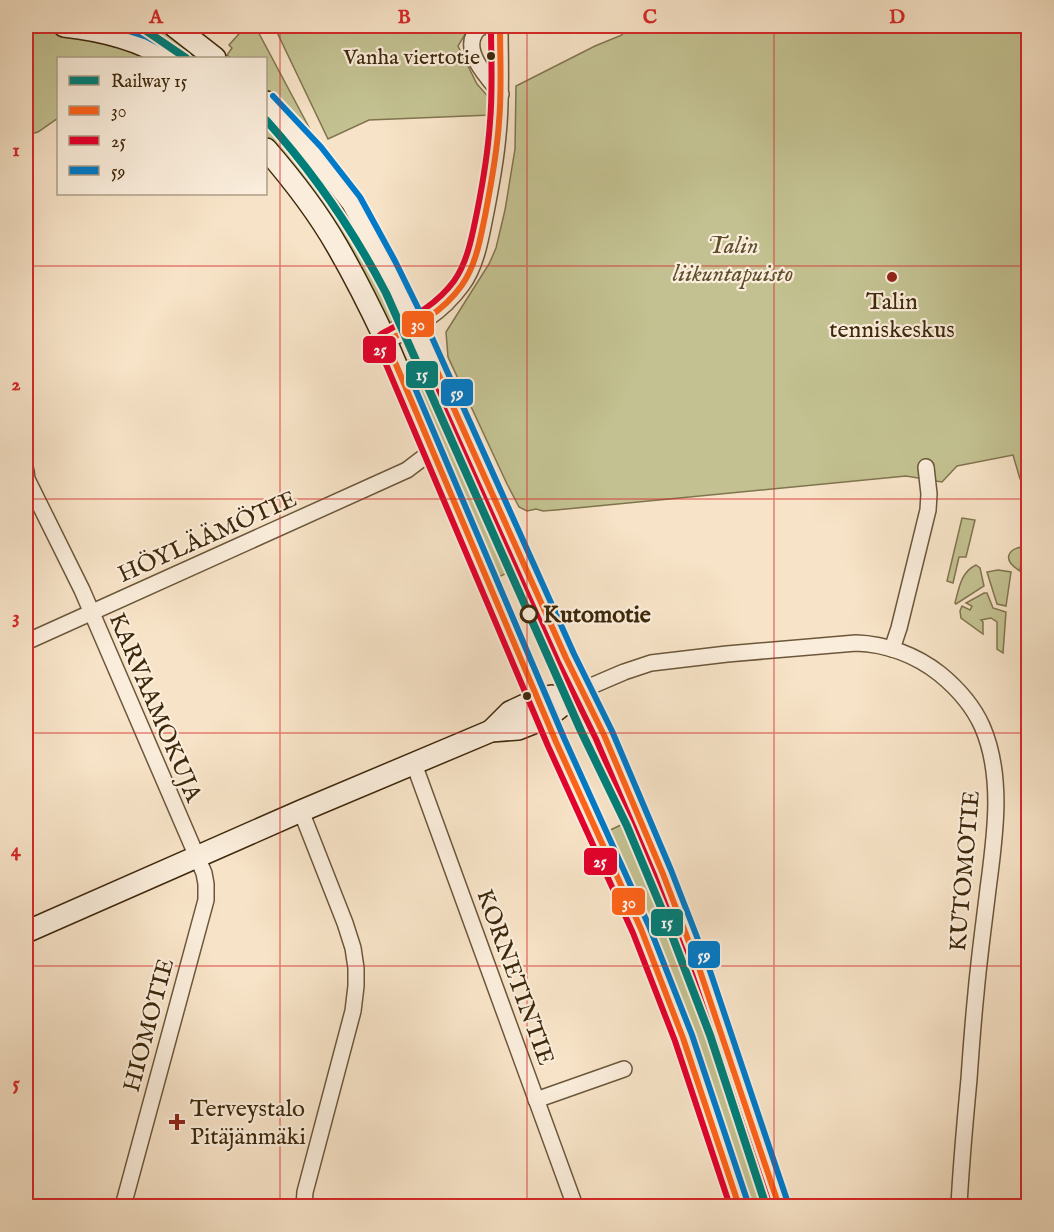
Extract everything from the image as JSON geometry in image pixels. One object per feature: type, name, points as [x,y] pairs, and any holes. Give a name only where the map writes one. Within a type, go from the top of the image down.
[{"type":"main road","points":[[64,26],[117,35],[154,49],[166,57]]},
{"type":"main road","points":[[174,26],[214,57]]},
{"type":"main road","points":[[267,103],[314,153],[352,202],[417,326],[566,658],[604,735],[663,874],[700,971],[779,1206]]},
{"type":"main road","points":[[267,150],[298,188],[336,244],[366,298],[386,341],[542,709],[641,929],[682,1038],[739,1206]]},
{"type":"main road","points":[[26,932],[196,856],[491,731],[510,711],[542,709],[582,690]]},
{"type":"street","points":[[489,26],[476,30],[471,48],[486,76],[501,94]]},
{"type":"street","points":[[386,341],[417,326],[437,312],[464,283],[473,265],[482,231],[499,135],[500,26]]},
{"type":"street","name":"HÖYLÄÄMÖTIE","points":[[26,642],[436,459]]},
{"type":"street","points":[[892,649],[928,510],[926,467]]},
{"type":"street","name":"KARVAAMOKUJA","points":[[26,476],[82,590],[196,856]]},
{"type":"street","name":"KUTOMOTIE","points":[[582,690],[651,663],[846,643],[868,643],[892,649],[920,661],[934,669],[960,692],[983,728],[993,764],[995,791],[991,865],[975,994],[959,1206]]},
{"type":"street","name":"KORNETINTIE","points":[[414,764],[575,1206]]},
{"type":"street","points":[[301,811],[345,923],[353,948],[356,968],[352,1011],[305,1192],[304,1206]]},
{"type":"street","name":"HIOMOTIE","points":[[123,1206],[206,900],[204,873],[196,856]]},
{"type":"street","points":[[536,1100],[624,1069]]},
{"type":"green space","points":[[111,26],[158,26],[203,57],[175,57]]},
{"type":"green space","points":[[246,26],[255,26],[312,133],[309,135],[267,92],[267,57],[230,57],[227,55],[232,48],[229,45]]},
{"type":"green space","points":[[274,26],[470,26],[458,46],[477,84],[491,100],[491,115],[369,120],[328,139]]},
{"type":"green space","name":"Talin liikuntapuisto","points":[[626,26],[1028,26],[1028,482],[1020,479],[1013,455],[957,466],[942,482],[906,476],[556,510],[527,511],[519,507],[448,357],[446,332],[489,264],[496,248],[515,149],[516,86],[622,35]]},
{"type":"green space","points":[[26,31],[74,33],[142,53],[140,57],[57,57],[57,119],[38,132],[26,135]]},
{"type":"green space","points":[[267,109],[351,213],[400,313],[388,326],[267,144]]},
{"type":"green space","points":[[423,354],[518,568],[494,579],[402,363]]},
{"type":"green space","points":[[962,518],[975,520],[966,557],[959,557],[953,583],[947,581]]},
{"type":"green space","points":[[1027,546],[1028,564],[1021,563],[1020,571],[1011,563],[1009,555],[1015,549]]},
{"type":"green space","points":[[976,565],[980,568],[984,586],[956,604],[961,581]]},
{"type":"green space","points":[[998,570],[1011,572],[1006,606],[997,604],[987,572]]},
{"type":"green space","points":[[987,593],[993,608],[1006,612],[1003,653],[997,649],[997,622],[991,618],[981,620],[983,634],[961,618],[962,606],[970,610],[972,606],[966,603]]},
{"type":"green space","points":[[629,821],[659,884],[772,1206],[746,1206],[602,834]]},
{"type":"rail line","name":"15","points":[[139,26],[185,57]]},
{"type":"rail line","name":"15","points":[[267,121],[332,203],[386,293],[581,731],[627,826],[663,912],[710,1035],[766,1206]]},
{"type":"transit line","name":"59","points":[[113,26],[147,37],[172,50]]},
{"type":"transit line","name":"25","points":[[491,26],[491,98],[488,144],[479,201],[466,257],[459,273],[447,290],[421,312],[381,334],[377,338],[377,343],[548,746],[633,933],[675,1041],[730,1206]]},
{"type":"transit line","name":"30","points":[[500,26],[497,146],[492,181],[474,261],[462,285],[446,303],[418,324],[386,341],[556,742],[641,929],[683,1038],[739,1206]]},
{"type":"transit line","name":"59","points":[[273,96],[321,147],[360,197],[425,322],[574,654],[612,731],[671,870],[709,968],[788,1203]]},
{"type":"transit line","name":"30","points":[[437,371],[566,658],[604,735],[663,874],[700,971],[779,1206]]},
{"type":"transit line","name":"25","points":[[429,375],[558,662],[596,739],[655,877],[692,974],[770,1206]]},
{"type":"transit line","name":"59","points":[[412,381],[564,738],[649,926],[692,1035],[748,1203]]},
{"type":"place","name":"Vanha viertotie","points":[[491,56]]},
{"type":"place","name":"Talin tenniskeskus","points":[[892,277]]},
{"type":"place","name":"Kutomotie","points":[[529,614]]},
{"type":"place","name":"Terveystalo Pitäjänmäki","points":[[177,1122]]}]
